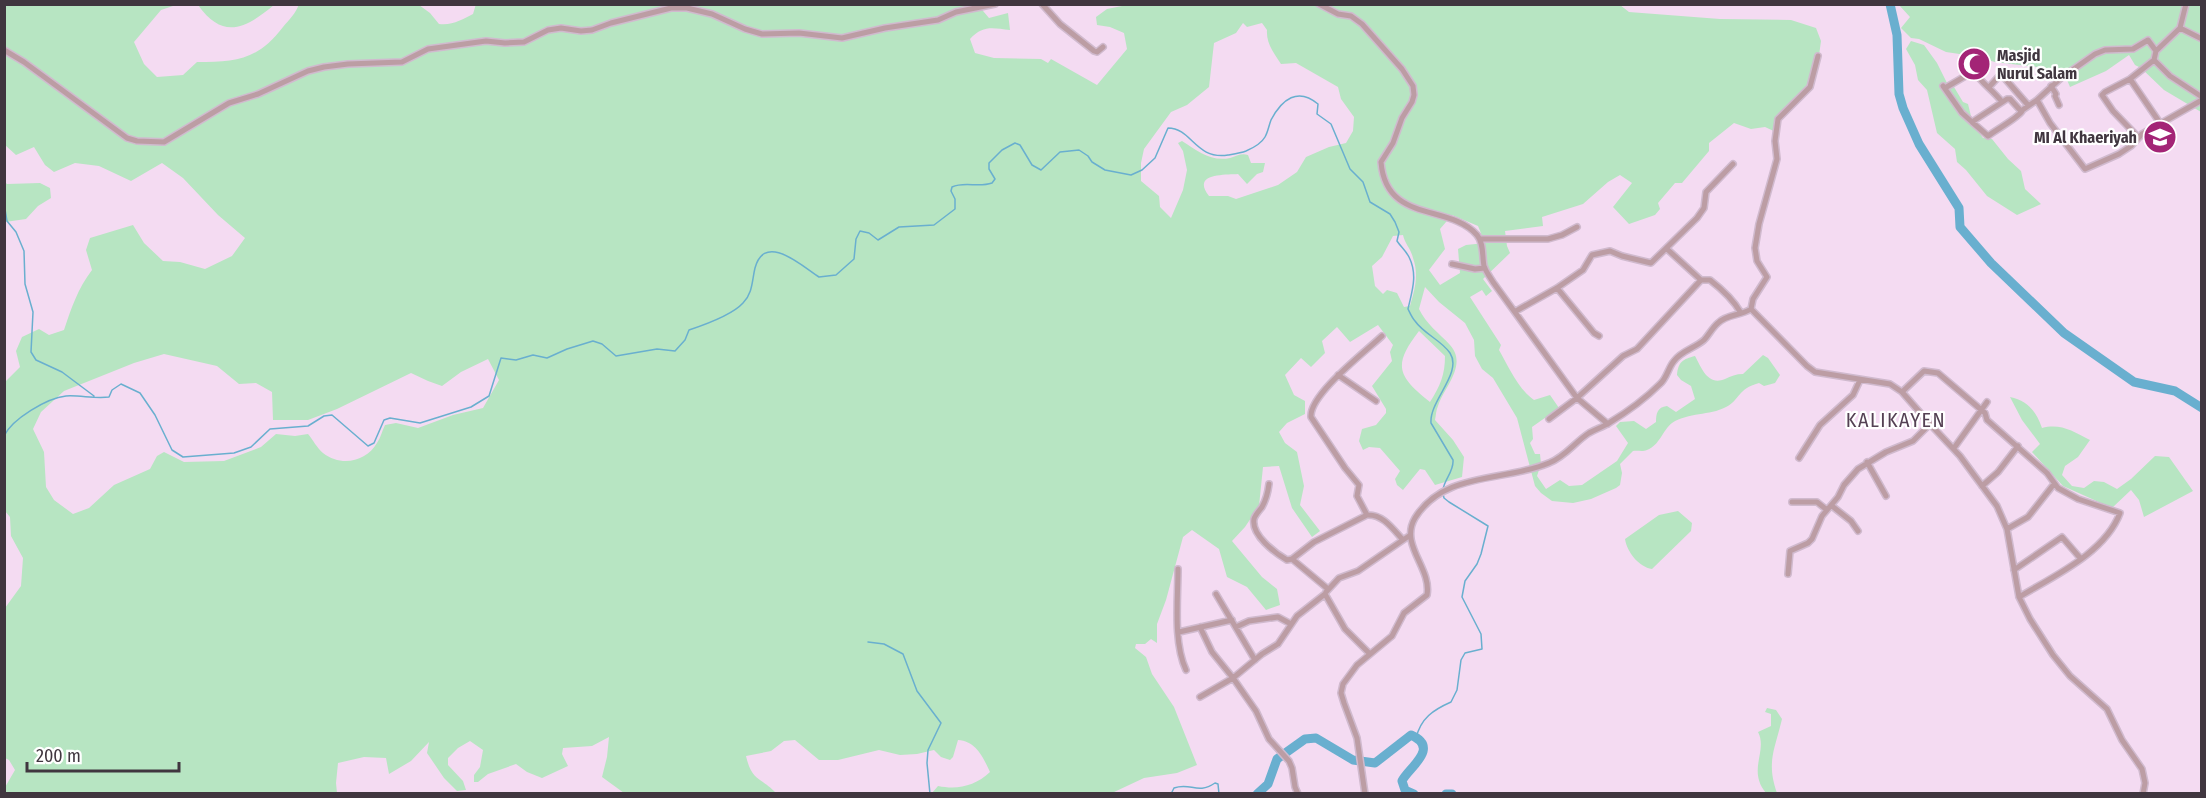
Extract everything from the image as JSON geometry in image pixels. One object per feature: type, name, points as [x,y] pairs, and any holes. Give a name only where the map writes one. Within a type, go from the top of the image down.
[{"type":"street","points":[[4,50],[24,62],[126,138],[137,141],[164,142],[229,103],[258,94],[324,66],[402,62],[428,49],[486,40],[505,43],[524,42],[548,30],[561,28],[592,30],[671,8],[687,8],[712,14],[762,34],[800,33],[842,38],[885,28],[926,23],[956,12],[995,4]]},
{"type":"street","points":[[1042,4],[1066,29],[1094,51],[1097,52],[1103,47]]},
{"type":"street","points":[[1319,4],[1338,15],[1351,16],[1362,24],[1402,69],[1413,86],[1412,102],[1402,117],[1393,143],[1381,162],[1388,188],[1408,205],[1471,229],[1480,239],[1485,268],[1577,398],[1608,424]]},
{"type":"street","points":[[2138,137],[2113,111],[2102,95],[2130,79],[2154,60],[2156,51],[2180,28],[2186,4]]},
{"type":"street","points":[[2180,28],[2202,39]]},
{"type":"street","points":[[2002,102],[1990,86],[1980,82],[1974,71],[1944,87],[1962,113],[1990,139],[2001,126],[2019,115],[2051,86],[2089,58],[2105,50],[2133,49],[2148,40],[2156,51]]},
{"type":"street","points":[[1751,309],[1753,299],[1767,277],[1757,261],[1755,248],[1759,224],[1778,159],[1775,134],[1778,118],[1810,87],[1818,56]]},
{"type":"street","points":[[2037,100],[2050,123],[2085,169],[2118,154],[2131,146],[2138,137],[2202,98],[2170,76],[2154,60]]},
{"type":"street","points":[[1990,86],[2001,74],[2028,105]]},
{"type":"street","points":[[2130,79],[2160,123]]},
{"type":"street","points":[[2051,86],[2059,105]]},
{"type":"street","points":[[1972,122],[2010,99],[2022,111]]},
{"type":"street","points":[[1516,311],[1583,270],[1592,255],[1611,251],[1651,263],[1697,218],[1704,208],[1706,192],[1733,164]]},
{"type":"street","points":[[1480,239],[1548,239],[1577,227]]},
{"type":"street","points":[[1667,249],[1701,280],[1710,280],[1725,291],[1741,313]]},
{"type":"street","points":[[1452,264],[1485,268]]},
{"type":"street","points":[[1549,419],[1577,398],[1623,356],[1637,348],[1701,280]]},
{"type":"street","points":[[1557,288],[1599,336]]},
{"type":"street","points":[[1200,697],[1233,678],[1278,644],[1303,609],[1326,592],[1339,578],[1358,571],[1409,536],[1416,516],[1438,493],[1461,484],[1523,471],[1549,463],[1562,456],[1587,434],[1628,411],[1659,385],[1674,361],[1704,340],[1719,321],[1727,316],[1751,309]]},
{"type":"street","points":[[1751,309],[1815,372],[1885,382],[1902,392],[1954,448],[1996,506],[2007,529],[2019,597],[2036,631],[2070,676],[2107,709],[2122,740],[2142,769],[2145,783],[2143,794]]},
{"type":"street","points":[[1367,515],[1357,496],[1359,485],[1311,417],[1313,405],[1338,375],[1382,336]]},
{"type":"street","points":[[1902,392],[1922,373],[1931,371],[1940,375],[1982,410],[1987,420],[2047,473],[2054,484],[2078,499],[2120,513],[2105,538],[2081,559],[2019,597]]},
{"type":"street","points":[[1338,375],[1376,401]]},
{"type":"street","points":[[1799,458],[1820,425],[1853,395],[1860,380]]},
{"type":"street","points":[[1954,448],[1988,402]]},
{"type":"street","points":[[1788,574],[1790,551],[1812,539],[1820,520],[1850,477],[1867,462],[1913,441],[1930,424]]},
{"type":"street","points":[[1982,486],[1998,472],[2018,446]]},
{"type":"street","points":[[1867,462],[1886,496]]},
{"type":"street","points":[[1269,484],[1264,502],[1254,518],[1255,526],[1258,533],[1275,552],[1287,560],[1292,559],[1314,542],[1367,515],[1374,515],[1385,521],[1403,540]]},
{"type":"street","points":[[2007,529],[2028,517],[2054,484]]},
{"type":"street","points":[[1792,502],[1817,502],[1851,521],[1858,531]]},
{"type":"street","points":[[1365,794],[1355,732],[1341,693],[1343,684],[1351,671],[1387,643],[1404,613],[1424,598],[1428,592],[1424,574],[1409,536]]},
{"type":"street","points":[[2014,570],[2062,537],[2081,559]]},
{"type":"street","points":[[1292,559],[1326,592],[1345,628],[1370,654]]},
{"type":"street","points":[[1178,569],[1181,659],[1186,670]]},
{"type":"street","points":[[1216,594],[1255,660]]},
{"type":"street","points":[[1236,627],[1249,621],[1266,621],[1278,617],[1291,624]]},
{"type":"street","points":[[1179,632],[1232,620]]},
{"type":"street","points":[[1200,627],[1212,652],[1256,711],[1269,739],[1289,761],[1298,794]]},
{"type":"green space","points":[[299,4],[419,5],[439,24],[448,24],[473,14],[476,4],[978,5],[989,18],[1008,13],[1010,30],[993,28],[979,31],[970,39],[975,53],[994,58],[1041,59],[1048,63],[1051,59],[1097,85],[1127,49],[1124,33],[1097,25],[1096,17],[1107,9],[1127,5],[1620,5],[1629,12],[1720,19],[1791,20],[1816,28],[1821,41],[1812,88],[1781,120],[1778,133],[1765,127],[1751,129],[1734,123],[1709,143],[1709,151],[1682,183],[1675,183],[1658,203],[1660,209],[1655,215],[1629,224],[1613,207],[1632,183],[1620,175],[1608,182],[1583,204],[1542,217],[1543,226],[1505,231],[1510,253],[1483,279],[1492,291],[1486,296],[1482,290],[1470,297],[1501,345],[1499,350],[1523,390],[1534,400],[1550,395],[1559,408],[1532,427],[1533,439],[1530,443],[1535,454],[1540,454],[1541,464],[1537,476],[1546,489],[1560,480],[1569,486],[1582,485],[1617,461],[1628,443],[1616,426],[1620,422],[1634,421],[1646,429],[1656,422],[1659,409],[1667,406],[1676,412],[1695,399],[1691,386],[1677,375],[1680,364],[1687,358],[1695,356],[1706,375],[1719,381],[1743,374],[1763,355],[1768,358],[1780,375],[1775,383],[1764,386],[1759,383],[1752,385],[1726,407],[1685,417],[1672,423],[1651,448],[1645,451],[1633,451],[1620,464],[1622,473],[1620,485],[1616,488],[1591,499],[1573,503],[1552,501],[1535,486],[1517,418],[1493,378],[1482,369],[1475,356],[1474,340],[1465,323],[1425,287],[1419,309],[1429,324],[1450,345],[1457,360],[1453,376],[1437,408],[1435,420],[1453,440],[1464,457],[1462,477],[1435,485],[1425,470],[1420,469],[1403,490],[1397,485],[1395,479],[1400,471],[1380,448],[1369,447],[1363,450],[1359,441],[1362,429],[1376,425],[1386,413],[1386,409],[1372,386],[1392,361],[1390,352],[1393,345],[1378,325],[1350,342],[1337,327],[1322,341],[1325,353],[1311,367],[1301,358],[1285,375],[1294,395],[1305,401],[1305,414],[1287,423],[1279,432],[1285,443],[1297,452],[1304,486],[1300,505],[1320,531],[1312,537],[1292,508],[1279,466],[1263,467],[1259,506],[1232,541],[1262,577],[1277,589],[1280,605],[1266,610],[1247,587],[1227,577],[1219,549],[1192,530],[1183,537],[1157,624],[1157,643],[1151,639],[1145,644],[1136,644],[1135,648],[1146,657],[1152,674],[1174,707],[1197,765],[1177,773],[1144,778],[1112,793],[932,793],[938,786],[959,787],[972,784],[990,772],[982,756],[970,743],[958,740],[950,760],[941,757],[934,750],[900,755],[879,750],[838,760],[819,760],[795,740],[784,741],[771,751],[746,756],[754,775],[776,793],[624,793],[602,777],[609,737],[592,746],[563,748],[562,754],[568,766],[542,778],[527,772],[516,764],[488,774],[478,782],[474,782],[474,775],[480,767],[483,750],[470,741],[448,758],[448,765],[463,781],[466,790],[457,791],[444,778],[427,753],[429,742],[411,761],[389,774],[386,758],[364,757],[338,763],[337,793],[5,794],[4,789],[15,770],[5,758],[5,608],[21,586],[23,558],[11,536],[10,517],[5,511],[4,391],[6,381],[20,367],[16,351],[22,337],[39,329],[49,335],[64,330],[79,291],[92,270],[86,250],[90,238],[133,225],[144,243],[163,261],[180,262],[205,269],[232,256],[245,238],[218,215],[183,178],[162,163],[131,181],[99,166],[75,163],[54,172],[45,165],[34,147],[16,155],[5,145],[5,5],[176,5],[161,10],[134,42],[144,64],[157,77],[183,75],[197,62],[235,60],[255,53],[274,38]],"holes":[[[1243,23],[1247,27],[1262,23],[1267,30],[1271,48],[1281,64],[1296,63],[1338,87],[1341,99],[1354,117],[1353,131],[1346,143],[1329,147],[1306,157],[1297,172],[1278,185],[1236,199],[1228,196],[1209,196],[1204,183],[1207,179],[1218,175],[1238,174],[1247,184],[1257,174],[1263,172],[1265,163],[1251,163],[1246,154],[1223,159],[1211,157],[1182,141],[1178,143],[1183,151],[1187,170],[1183,190],[1171,218],[1160,207],[1159,196],[1141,181],[1144,149],[1171,112],[1187,105],[1209,87],[1214,43],[1236,33]],[[1452,215],[1478,226],[1485,243],[1466,245],[1458,249],[1460,273],[1440,285],[1429,270],[1445,249],[1440,229]],[[1403,235],[1415,264],[1416,282],[1410,306],[1404,307],[1397,293],[1387,290],[1383,294],[1375,286],[1372,266],[1382,257],[1393,236]],[[1419,331],[1445,356],[1441,380],[1430,402],[1405,377],[1402,370],[1405,353]],[[164,354],[217,366],[239,384],[256,383],[272,392],[273,420],[308,420],[337,409],[411,373],[442,386],[461,372],[488,359],[499,380],[483,408],[453,415],[418,428],[396,423],[385,425],[372,449],[360,458],[345,461],[330,457],[321,451],[308,434],[295,436],[276,434],[261,447],[224,461],[184,462],[164,452],[157,456],[150,469],[114,485],[89,508],[73,514],[54,500],[46,487],[44,452],[33,429],[41,412],[64,391],[134,363]]]},
{"type":"green space","points":[[198,5],[274,5],[244,25],[225,27],[207,16]]},
{"type":"green space","points":[[1899,5],[2201,5],[2201,112],[2164,90],[2135,65],[2129,55],[2106,71],[2070,87],[2065,75],[2037,67],[1995,62],[1946,52],[1919,39],[1911,38],[1901,28],[1910,17]]},
{"type":"green space","points":[[1911,41],[1924,45],[1937,63],[1947,83],[1954,87],[1963,102],[1968,104],[1973,124],[1983,138],[1992,139],[2021,171],[2025,189],[2041,204],[2017,215],[1987,196],[1957,162],[1955,149],[1937,133],[1927,90],[1918,80],[1915,65],[1906,49]]},
{"type":"green space","points":[[4,181],[7,184],[40,183],[50,188],[51,198],[38,206],[26,219],[5,222]]},
{"type":"green space","points":[[2010,397],[2022,401],[2030,408],[2042,428],[2061,427],[2090,440],[2078,457],[2065,466],[2062,475],[2072,486],[2084,488],[2094,481],[2104,482],[2117,489],[2155,456],[2169,457],[2193,491],[2144,517],[2139,500],[2131,490],[2112,508],[2063,486],[2032,452],[2040,444],[2022,420]]},
{"type":"green space","points":[[1678,511],[1692,523],[1691,531],[1652,569],[1647,568],[1631,554],[1625,539],[1659,515]]},
{"type":"green space","points":[[1767,708],[1776,710],[1782,719],[1772,764],[1777,793],[1766,793],[1758,776],[1761,746],[1758,732],[1771,726],[1771,714],[1765,712]]},
{"type":"waterway","points":[[1890,4],[1897,35],[1899,94],[1903,108],[1919,144],[1959,208],[1960,227],[1991,263],[2064,333],[2134,382],[2175,391],[2202,408]]},
{"type":"waterway","points":[[4,436],[22,416],[49,401],[66,396],[109,397],[112,390],[121,384],[140,393],[155,415],[172,450],[183,457],[234,453],[251,447],[270,429],[308,426],[324,416],[332,415],[368,446],[374,443],[384,420],[390,418],[420,423],[471,407],[489,396],[501,358],[516,360],[533,355],[547,358],[593,341],[602,344],[616,356],[657,349],[675,351],[685,340],[689,330],[725,315],[743,303],[750,291],[760,257],[767,252],[785,255],[819,277],[836,275],[854,259],[856,239],[860,231],[869,233],[878,240],[899,227],[934,225],[955,209],[952,187],[992,183],[995,179],[989,169],[989,163],[1002,150],[1015,143],[1020,145],[1032,165],[1041,170],[1060,152],[1079,150],[1105,170],[1131,175],[1142,170],[1155,158],[1168,128],[1183,133],[1208,153],[1228,155],[1242,152],[1257,146],[1263,139],[1275,113],[1285,101],[1304,96],[1318,104],[1317,114],[1331,124],[1350,169],[1363,182],[1370,202],[1390,214],[1395,222],[1399,232],[1397,241],[1409,257],[1413,270],[1408,309],[1419,326],[1450,353],[1453,361],[1449,378],[1432,414],[1431,423],[1453,460],[1443,490]]},
{"type":"waterway","points":[[4,203],[7,221],[16,232],[24,251],[25,284],[33,312],[31,352],[36,360],[62,372],[94,396]]},
{"type":"waterway","points":[[1416,738],[1425,720],[1439,708],[1451,702],[1457,690],[1461,660],[1465,653],[1482,649],[1481,634],[1462,597],[1465,581],[1481,554],[1488,526],[1449,502],[1443,494]]},
{"type":"waterway","points":[[868,642],[884,644],[903,654],[917,691],[941,723],[928,750],[930,794]]},
{"type":"waterway","points":[[1257,794],[1268,784],[1277,759],[1305,739],[1316,738],[1353,760],[1375,763],[1411,735],[1423,746],[1420,758],[1402,781],[1405,790],[1414,794]]},
{"type":"waterway","points":[[1171,794],[1174,788],[1185,786],[1203,788],[1215,783],[1218,784],[1219,794]]},
{"type":"waterway","points":[[1446,794],[1452,794]]},
{"type":"place","name":"Masjid Nurul Salam","points":[[1974,64]]},
{"type":"place","name":"MI Al Khaeriyah","points":[[2160,137]]},
{"type":"district","name":"KALIKAYEN","points":[[1896,420]]}]
